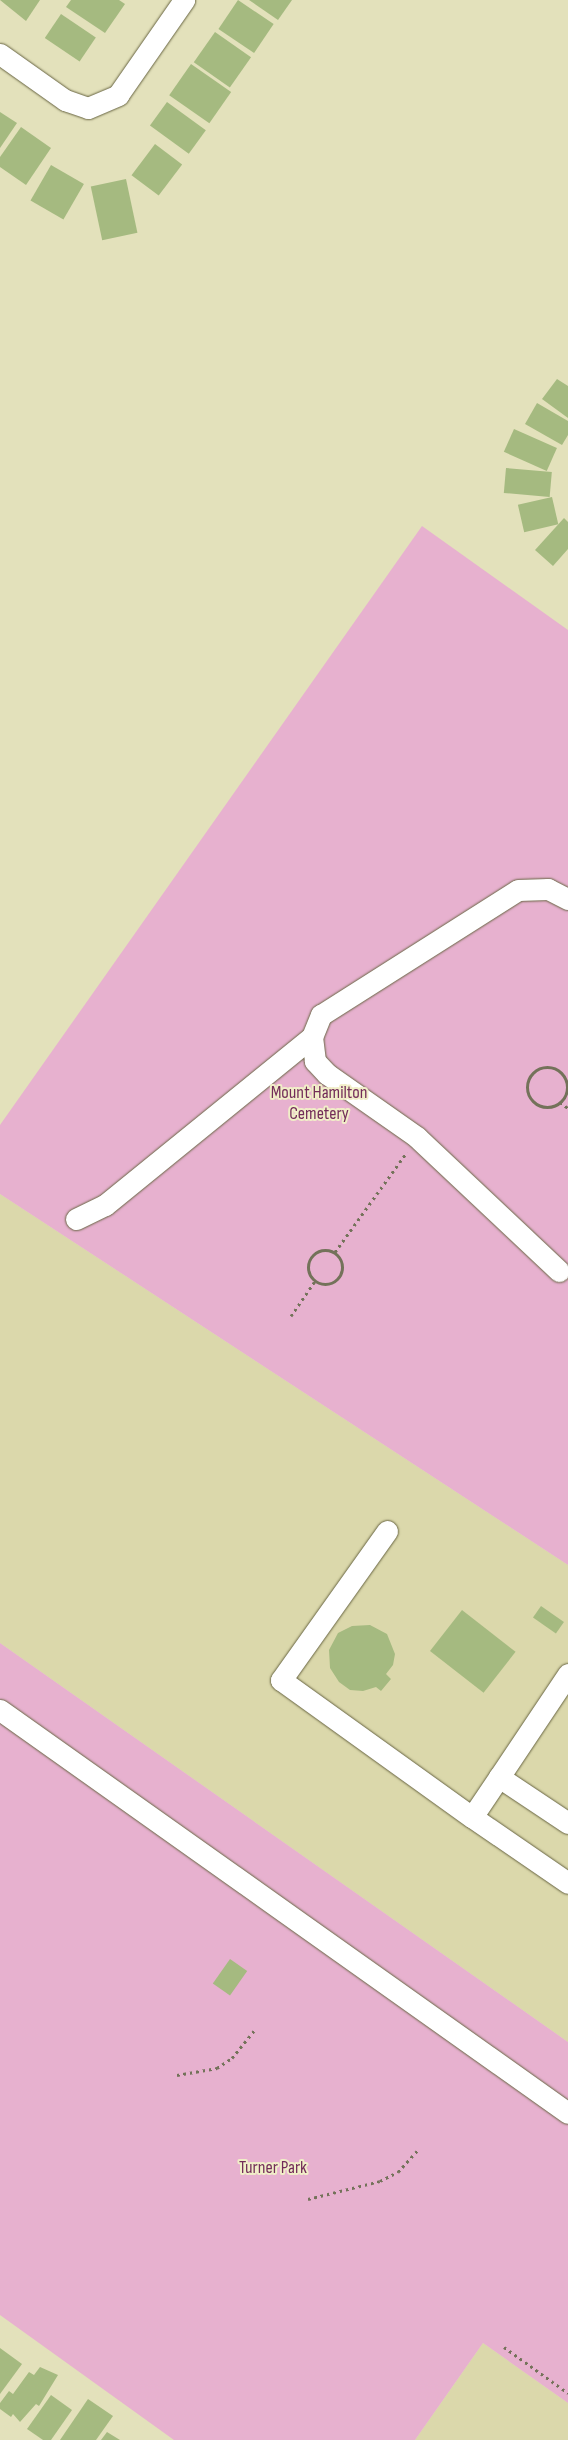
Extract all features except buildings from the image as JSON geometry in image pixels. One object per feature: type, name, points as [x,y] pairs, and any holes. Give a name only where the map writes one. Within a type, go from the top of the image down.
[{"type":"street","points":[[0,54],[65,100],[88,108],[118,95],[184,0]]},
{"type":"street","points":[[76,1219],[104,1205],[312,1037],[321,1015],[518,890],[548,889],[568,899]]},
{"type":"street","points":[[312,1037],[315,1061],[327,1074],[417,1137],[565,1272]]},
{"type":"street","points":[[387,1531],[281,1680],[472,1817],[568,1883]]},
{"type":"street","points":[[472,1817],[568,1674]]},
{"type":"street","points":[[0,1710],[568,2112]]},
{"type":"street","points":[[499,1777],[568,1823]]},
{"type":"path","points":[[551,1067],[562,1073],[566,1091],[560,1102],[547,1108],[529,1098],[527,1084],[533,1072],[551,1067]]},
{"type":"path","points":[[560,1102],[568,1108]]},
{"type":"path","points":[[335,1252],[417,1137]]},
{"type":"path","points":[[324,1249],[335,1252],[342,1261],[340,1277],[331,1283],[315,1281],[308,1271],[313,1254],[324,1249]]},
{"type":"path","points":[[291,1316],[315,1281]]},
{"type":"path","points":[[177,2076],[217,2068],[232,2058],[254,2031]]},
{"type":"path","points":[[308,2198],[380,2181],[398,2172],[419,2150]]},
{"type":"path","points":[[504,2347],[568,2393]]},
{"type":"shaded area","points":[[0,1194],[568,1565],[568,2042],[0,1643]]},
{"type":"shaded area","points":[[483,2343],[568,2403],[568,2440],[415,2440]]},
{"type":"green space","name":"Mount Hamilton Cemetery","points":[[422,526],[568,630],[568,1565],[0,1194],[0,1125]]},
{"type":"green space","name":"Turner Park","points":[[0,1643],[568,2042],[568,2403],[483,2343],[415,2440],[174,2440],[0,2315]]}]
